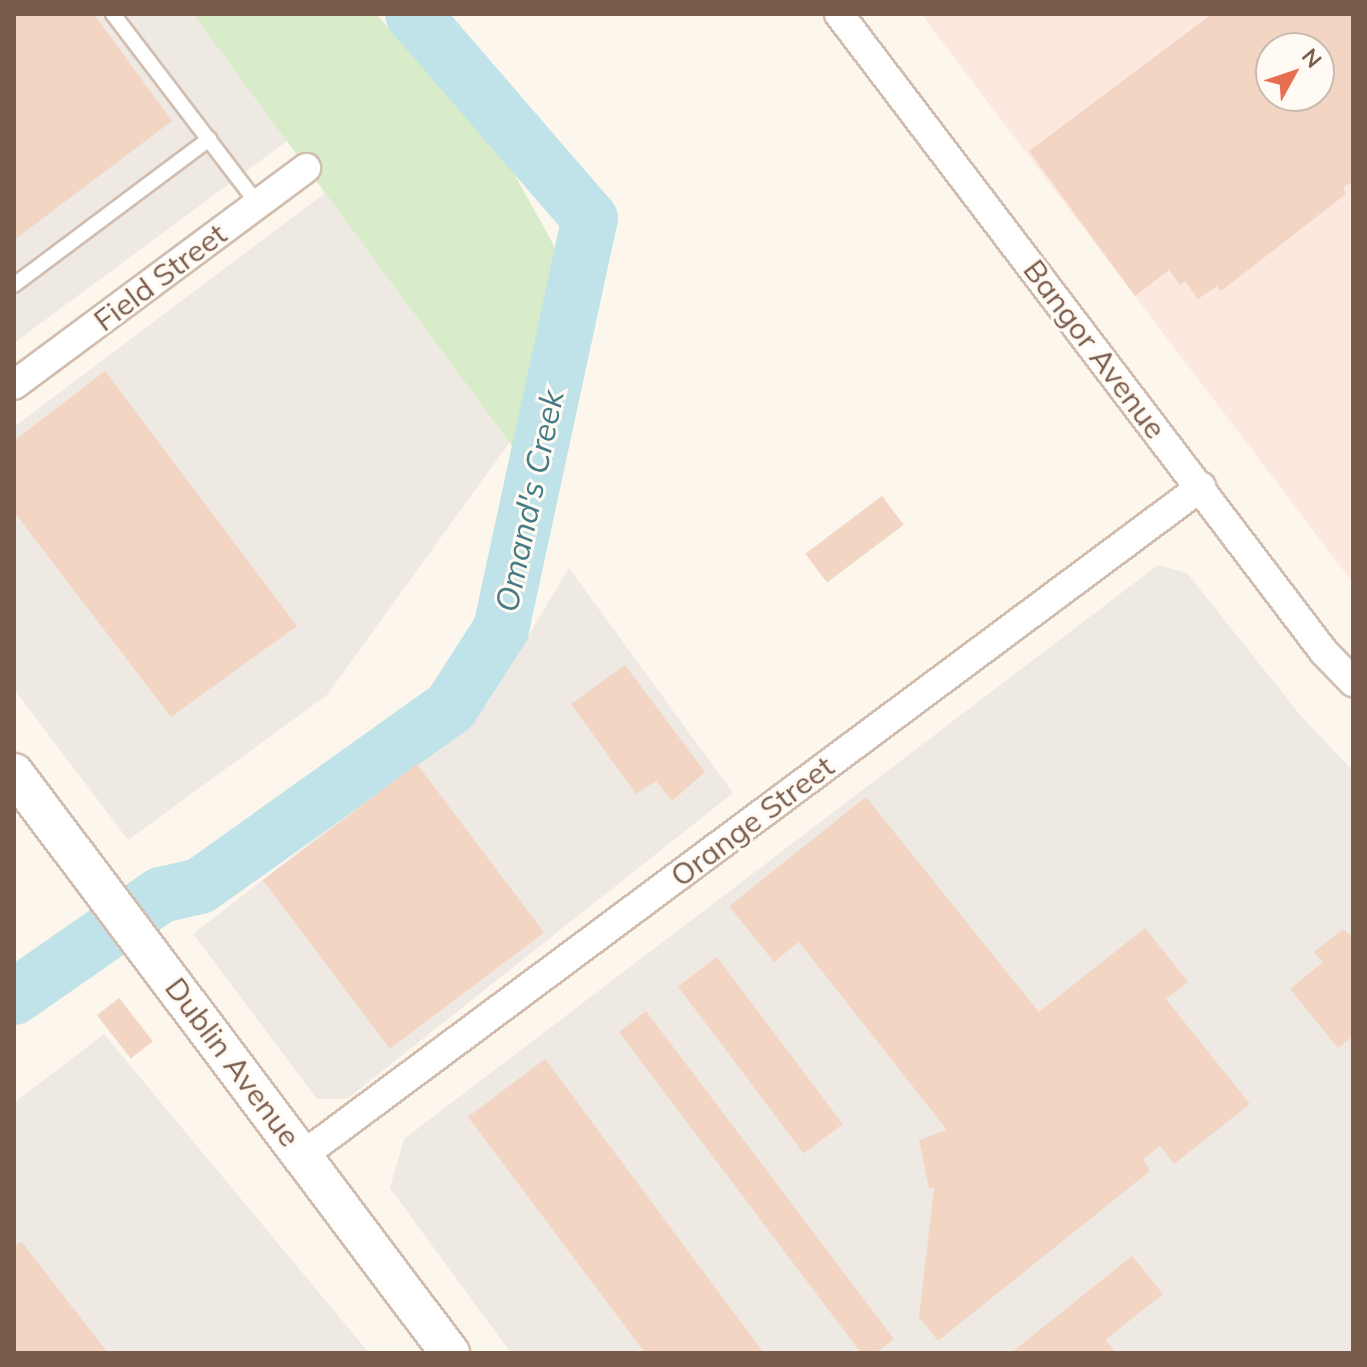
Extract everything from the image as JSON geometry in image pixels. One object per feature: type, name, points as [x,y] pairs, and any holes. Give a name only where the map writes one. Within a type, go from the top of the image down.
[{"type":"main road","name":"Dublin Avenue","points":[[17,784],[99,884],[450,1353]]},
{"type":"street","name":"Bangor Avenue","points":[[839,14],[1324,652],[1353,682]]},
{"type":"street","name":"Field Street","points":[[14,385],[306,168]]},
{"type":"street","name":"Orange Street","points":[[302,1156],[1201,487]]},
{"type":"lane","points":[[113,14],[258,204]]},
{"type":"lane","points":[[14,285],[209,139]]},
{"type":"shaded area","points":[[14,14],[193,14],[287,141],[14,343]]},
{"type":"shaded area","points":[[921,14],[1353,14],[1353,583]]},
{"type":"shaded area","points":[[325,193],[509,443],[327,695],[128,840],[14,689],[14,427]]},
{"type":"shaded area","points":[[1158,565],[1187,573],[1301,716],[1353,771],[1353,1353],[511,1353],[390,1188],[404,1139]]},
{"type":"shaded area","points":[[569,568],[733,793],[347,1099],[317,1099],[193,934],[486,706]]},
{"type":"shaded area","points":[[104,1034],[369,1353],[14,1353],[14,1103]]},
{"type":"green space","points":[[193,14],[376,14],[502,152],[558,253],[533,475]]},
{"type":"building","points":[[19,14],[94,14],[172,121],[14,240],[14,18]]},
{"type":"building","points":[[1212,14],[1353,14],[1353,181],[1343,188],[1346,194],[1221,291],[1217,286],[1198,299],[1185,281],[1180,285],[1169,270],[1135,296],[1029,151]]},
{"type":"building","points":[[105,371],[297,626],[171,717],[14,512],[14,441]]},
{"type":"building","points":[[882,496],[904,525],[827,583],[805,554]]},
{"type":"building","points":[[625,665],[705,772],[672,801],[656,781],[636,794],[571,704]]},
{"type":"building","points":[[417,764],[544,933],[390,1049],[263,880]]},
{"type":"building","points":[[866,797],[1039,1012],[1145,928],[1188,982],[1166,999],[1250,1104],[1174,1164],[1160,1146],[1143,1159],[1150,1171],[938,1341],[919,1317],[934,1188],[929,1189],[919,1140],[947,1130],[799,942],[774,962],[729,906]]},
{"type":"building","points":[[1343,929],[1353,938],[1353,1036],[1338,1048],[1290,989],[1323,962],[1314,952]]},
{"type":"building","points":[[717,957],[843,1124],[804,1153],[678,986]]},
{"type":"building","points":[[119,998],[153,1041],[131,1059],[97,1015]]},
{"type":"building","points":[[646,1011],[894,1339],[876,1353],[861,1353],[619,1032]]},
{"type":"building","points":[[545,1059],[764,1353],[645,1353],[468,1117]]},
{"type":"building","points":[[21,1241],[108,1353],[14,1353],[14,1247]]},
{"type":"building","points":[[1132,1256],[1163,1294],[1105,1340],[1116,1353],[1011,1353]]},
{"type":"waterway","name":"Omand's Creek","points":[[14,997],[161,895],[200,886],[451,707],[501,629],[590,219],[413,14]]}]
